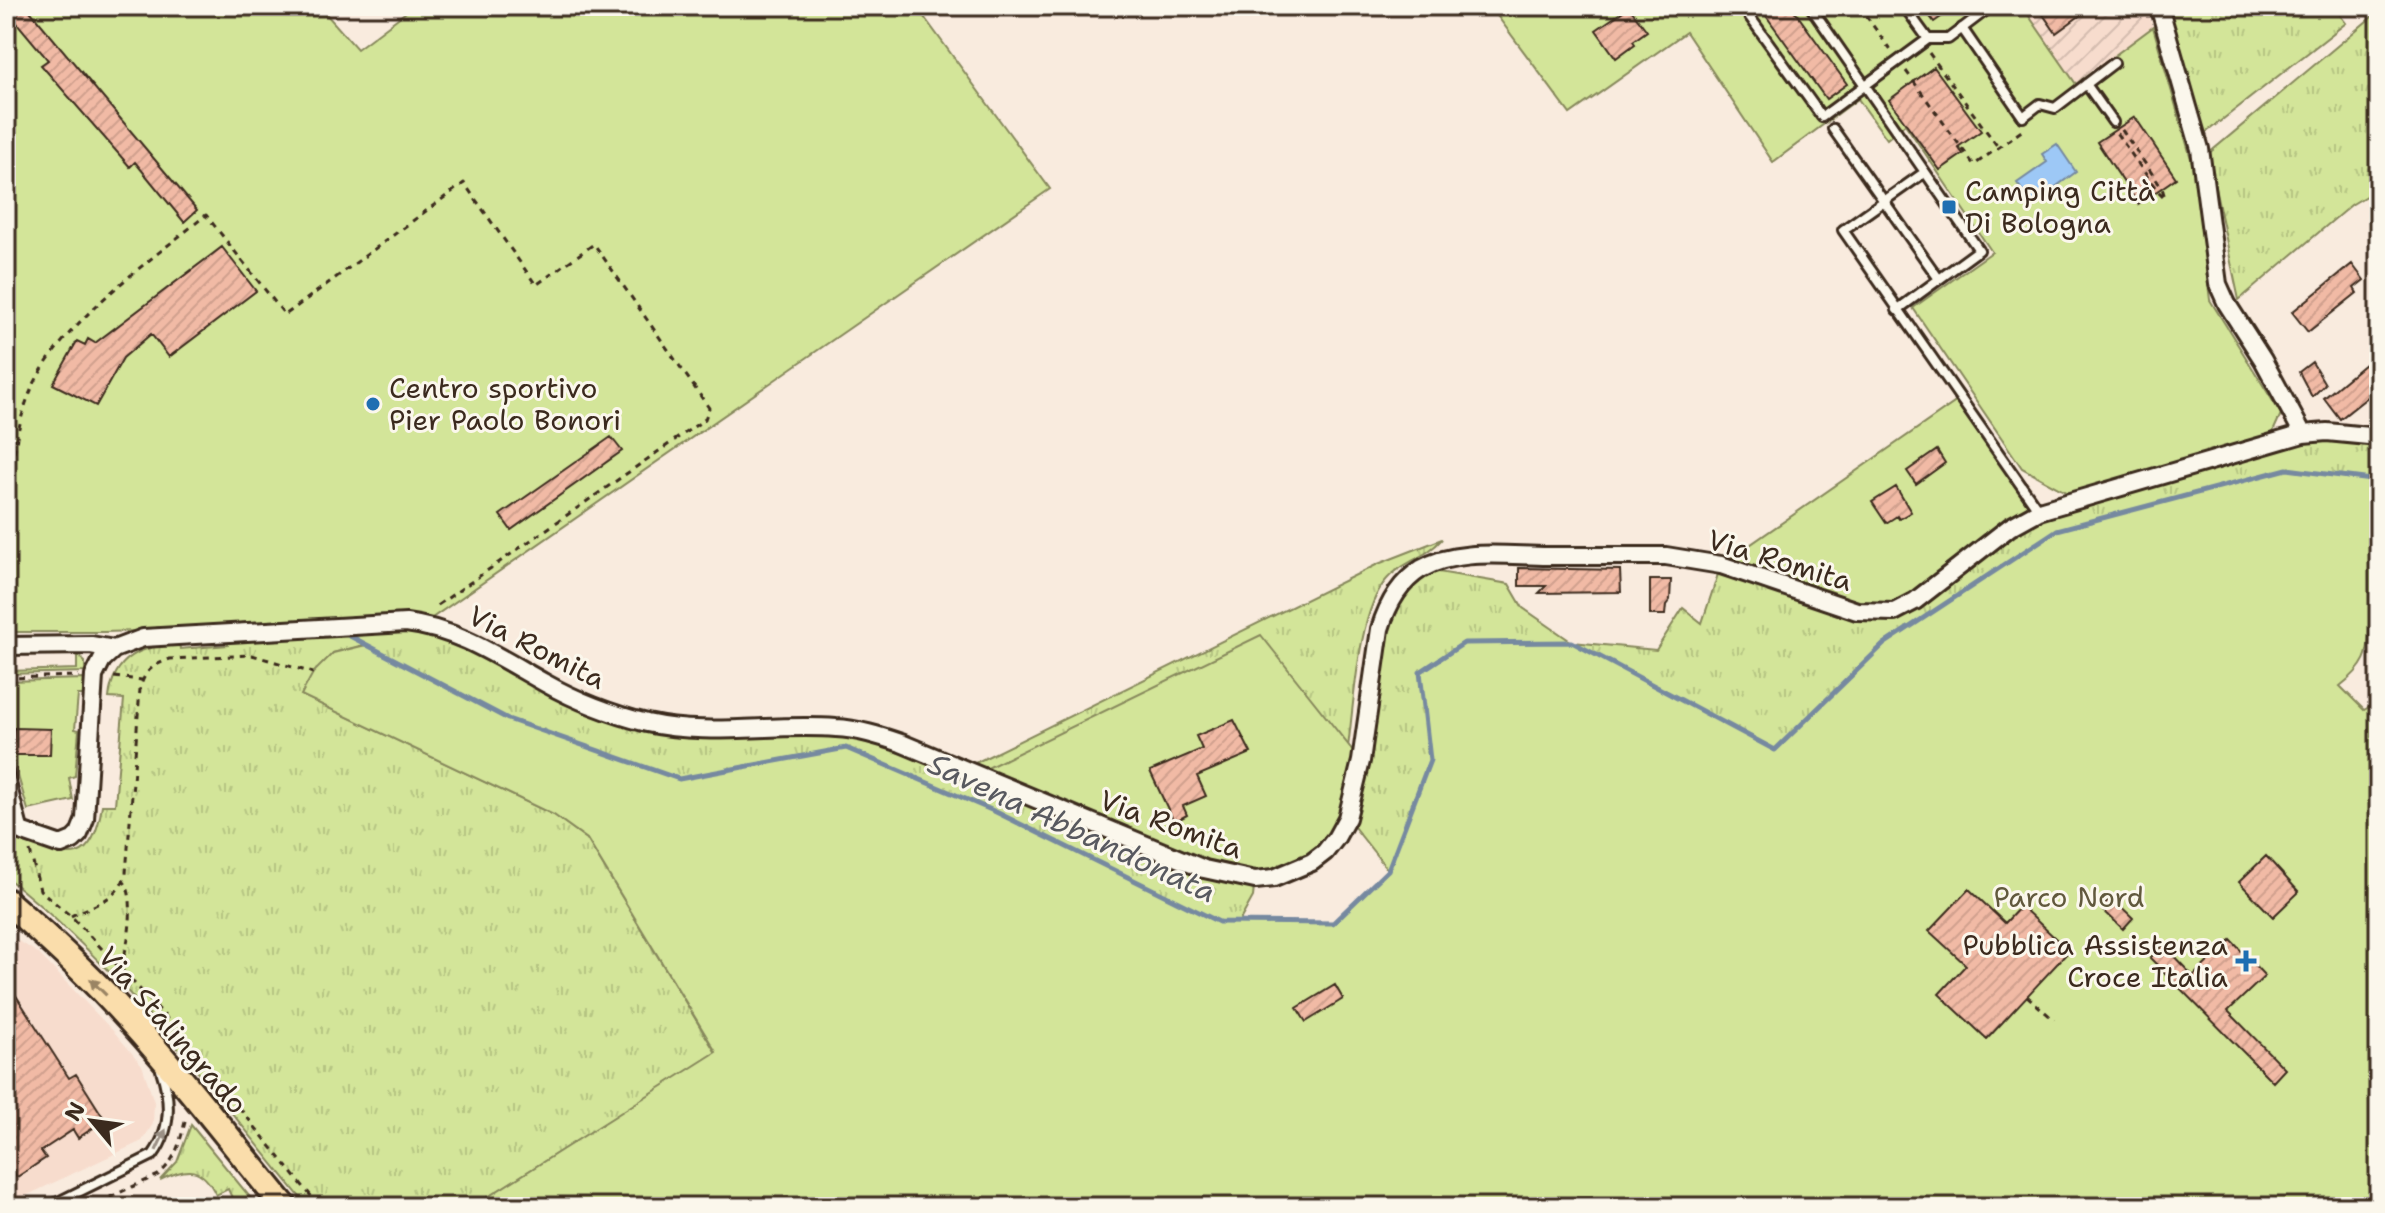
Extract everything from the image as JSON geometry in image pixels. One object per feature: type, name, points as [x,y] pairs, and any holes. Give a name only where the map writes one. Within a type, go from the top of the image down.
[{"type":"main road","name":"Via Stalingrado","points":[[6,901],[111,1000],[285,1207]]},
{"type":"main road","points":[[6,913],[47,937]]},
{"type":"street","points":[[2159,6],[2200,149],[2218,284],[2303,434]]},
{"type":"street","name":"Via Romita","points":[[114,649],[137,639],[167,635],[406,623],[434,626],[457,635],[580,701],[616,714],[651,724],[688,728],[813,727],[872,733],[1204,869],[1255,880],[1294,872],[1312,862],[1325,852],[1347,818],[1368,726],[1380,629],[1385,612],[1397,592],[1421,569],[1441,560],[1474,555],[1666,556],[1721,565],[1857,611],[1894,612],[1915,601],[2010,527],[2039,511],[2303,434],[2327,432],[2379,437]]},
{"type":"street","points":[[6,646],[91,645],[114,649]]},
{"type":"street","points":[[6,826],[61,845],[73,840],[83,827],[94,676],[102,660],[114,649]]},
{"type":"lane","points":[[1742,6],[1822,117],[1925,42],[1948,39],[1985,11],[1981,6]]},
{"type":"lane","points":[[1810,6],[1979,250],[1897,310]]},
{"type":"lane","points":[[1904,6],[1925,42]]},
{"type":"lane","points":[[1962,28],[2023,117],[2040,104],[2055,108],[2114,63]]},
{"type":"lane","points":[[2086,84],[2113,122]]},
{"type":"lane","points":[[1833,129],[1939,279]]},
{"type":"lane","points":[[1925,172],[1843,230],[2039,511]]},
{"type":"lane","points":[[6,764],[24,832]]},
{"type":"lane","points":[[48,1207],[138,1165],[158,1148],[166,1129],[169,1108],[165,1081],[151,1044]]},
{"type":"path","points":[[1859,6],[1974,165],[2029,125],[2023,117]]},
{"type":"path","points":[[1925,42],[1998,148]]},
{"type":"path","points":[[2115,120],[2154,176],[2165,198],[2110,124],[2113,122],[2115,120]]},
{"type":"path","points":[[6,512],[15,448],[26,403],[44,362],[96,306],[206,215],[285,315],[464,183],[536,285],[594,244],[709,408],[705,419],[435,607]]},
{"type":"path","points":[[71,916],[112,896],[124,882],[145,673],[159,663],[189,658],[252,655],[313,673]]},
{"type":"path","points":[[6,678],[94,676],[142,680]]},
{"type":"path","points":[[24,832],[40,890],[71,916],[164,1015],[320,1207]]},
{"type":"path","points":[[120,966],[127,944],[129,922],[129,889],[124,882]]},
{"type":"path","points":[[2027,996],[2054,1020]]},
{"type":"shaded area","points":[[2022,6],[2146,6],[2153,27],[2076,84]]},
{"type":"shaded area","points":[[6,933],[38,953],[115,1033],[142,1065],[154,1102],[153,1124],[142,1141],[7,1207]]},
{"type":"green space","name":"Centro sportivo Pier Paolo Bonori","points":[[6,6],[319,6],[357,49],[414,6],[916,6],[1050,189],[429,620],[104,632],[6,632]]},
{"type":"green space","points":[[1490,6],[2022,6],[2076,84],[2153,27],[2194,169],[2210,300],[2281,414],[2272,434],[2071,495],[2022,468],[1913,308],[1992,252],[1905,124],[1887,139],[1858,99],[1773,162],[1686,32],[1570,114]]},
{"type":"green space","points":[[2168,6],[2333,6],[2346,23],[2204,134]]},
{"type":"green space","points":[[2379,11],[2379,188],[2351,205],[2239,300],[2208,154]]},
{"type":"green space","points":[[1960,399],[2039,511],[1915,601],[1877,613],[1721,565]]},
{"type":"green space","points":[[2303,434],[2379,437],[2379,487],[2372,480],[2287,469],[2057,530],[1884,644],[1775,750],[1572,642],[1656,650],[1683,608],[1702,623],[1721,565],[2010,527]]},
{"type":"green space","name":"Parco Nord","points":[[2287,469],[2372,480],[2379,487],[2379,597],[2370,623],[2367,653],[2354,674],[2340,686],[2364,710],[2379,701],[2379,1207],[472,1207],[716,1052],[587,839],[554,815],[301,695],[313,673],[333,653],[366,645],[508,719],[679,779],[846,748],[996,812],[1219,922],[1333,923],[1388,870],[1430,760],[1420,672],[1464,643],[1572,642],[1775,749],[1884,644],[2057,530]]},
{"type":"green space","points":[[1442,539],[1429,551],[1393,573],[1377,593],[1363,634],[1348,747],[1005,778],[971,765],[1378,564]]},
{"type":"green space","points":[[1421,569],[1509,584],[1523,608],[1572,642],[1420,672],[1430,760],[1388,870],[1347,818],[1380,629]]},
{"type":"green space","points":[[406,623],[511,663],[651,724],[839,728],[1255,880],[1253,897],[1239,922],[1219,922],[996,812],[846,748],[679,779],[508,719],[367,644],[333,653],[302,695],[554,815],[587,839],[716,1053],[472,1207],[308,1207],[202,1076],[128,992],[49,913],[6,877],[6,834],[68,854],[80,852],[89,844],[97,829],[102,805],[115,805],[124,699],[109,698],[117,672],[132,656],[153,647],[179,643],[180,649],[228,645],[228,639],[323,632],[348,635]]},
{"type":"green space","points":[[1261,635],[1361,761],[1336,838],[1294,872],[1233,877],[975,774]]},
{"type":"green space","points":[[77,655],[85,662],[85,672],[6,674],[6,660],[7,671],[77,669]]},
{"type":"green space","points":[[85,679],[84,695],[78,695],[75,776],[69,778],[73,800],[28,810],[6,735],[6,681]]},
{"type":"green space","points":[[191,1125],[258,1207],[236,1207],[228,1189],[216,1195],[205,1178],[193,1171],[160,1180],[177,1162]]},
{"type":"water","points":[[2057,144],[2076,172],[2032,204],[2017,183],[2047,162],[2042,154]]},
{"type":"building","points":[[6,6],[26,6],[197,210],[184,222],[135,162],[130,167],[41,65],[48,60],[6,10]]},
{"type":"building","points":[[1759,6],[1791,6],[1847,84],[1826,99]]},
{"type":"building","points":[[1922,6],[1957,6],[1934,22]]},
{"type":"building","points":[[2037,6],[2093,6],[2056,33]]},
{"type":"building","points":[[1629,7],[1647,31],[1616,58],[1596,30]]},
{"type":"building","points":[[1934,67],[1981,131],[1958,147],[1963,154],[1940,170],[1889,100]]},
{"type":"building","points":[[2135,117],[2176,178],[2138,204],[2097,142]]},
{"type":"building","points":[[222,247],[256,291],[169,357],[151,334],[123,358],[96,406],[53,384],[77,341],[85,345],[88,339],[95,343]]},
{"type":"building","points":[[2352,264],[2364,280],[2354,288],[2357,293],[2308,332],[2292,312]]},
{"type":"building","points":[[2371,359],[2379,370],[2379,388],[2340,419],[2324,398]]},
{"type":"building","points":[[2312,362],[2325,384],[2312,397],[2299,372]]},
{"type":"building","points":[[611,437],[622,451],[511,530],[500,515]]},
{"type":"building","points":[[1937,450],[1945,463],[1916,484],[1907,471]]},
{"type":"building","points":[[1896,487],[1911,512],[1886,523],[1872,502]]},
{"type":"building","points":[[1519,568],[1620,570],[1621,592],[1539,593],[1546,586],[1519,586]]},
{"type":"building","points":[[1650,580],[1671,580],[1665,615],[1650,615]]},
{"type":"building","points":[[1234,720],[1251,753],[1197,776],[1206,796],[1183,806],[1187,815],[1174,822],[1150,771],[1202,749],[1196,736]]},
{"type":"building","points":[[14,728],[51,729],[50,755],[13,755]]},
{"type":"building","points":[[2266,856],[2299,892],[2273,917],[2239,882]]},
{"type":"building","points":[[1969,889],[2005,923],[2021,906],[2069,951],[1987,1039],[1939,994],[1966,965],[1929,931]]},
{"type":"building","points":[[2111,897],[2133,918],[2123,929],[2101,908]]},
{"type":"building","points":[[2231,940],[2265,976],[2228,1011],[2285,1069],[2273,1082],[2150,958],[2163,945],[2193,976]]},
{"type":"building","points":[[6,980],[69,1078],[76,1074],[105,1120],[78,1138],[73,1130],[41,1151],[46,1158],[17,1177],[6,1160]]},
{"type":"building","points":[[1335,985],[1343,999],[1306,1022],[1297,1008]]},
{"type":"waterway","name":"Savena Abbandonata","points":[[340,633],[508,719],[679,779],[846,748],[996,812],[1219,922],[1333,923],[1388,870],[1430,760],[1420,672],[1464,643],[1572,642],[1775,750],[1884,644],[2057,530],[2287,469],[2372,480],[2379,487]]},
{"type":"place","name":"Camping Città Di Bologna","points":[[1949,207]]},
{"type":"place","name":"Centro sportivo Pier Paolo Bonori","points":[[373,404]]},
{"type":"place","name":"Pubblica Assistenza Croce Italia","points":[[2246,961]]}]
